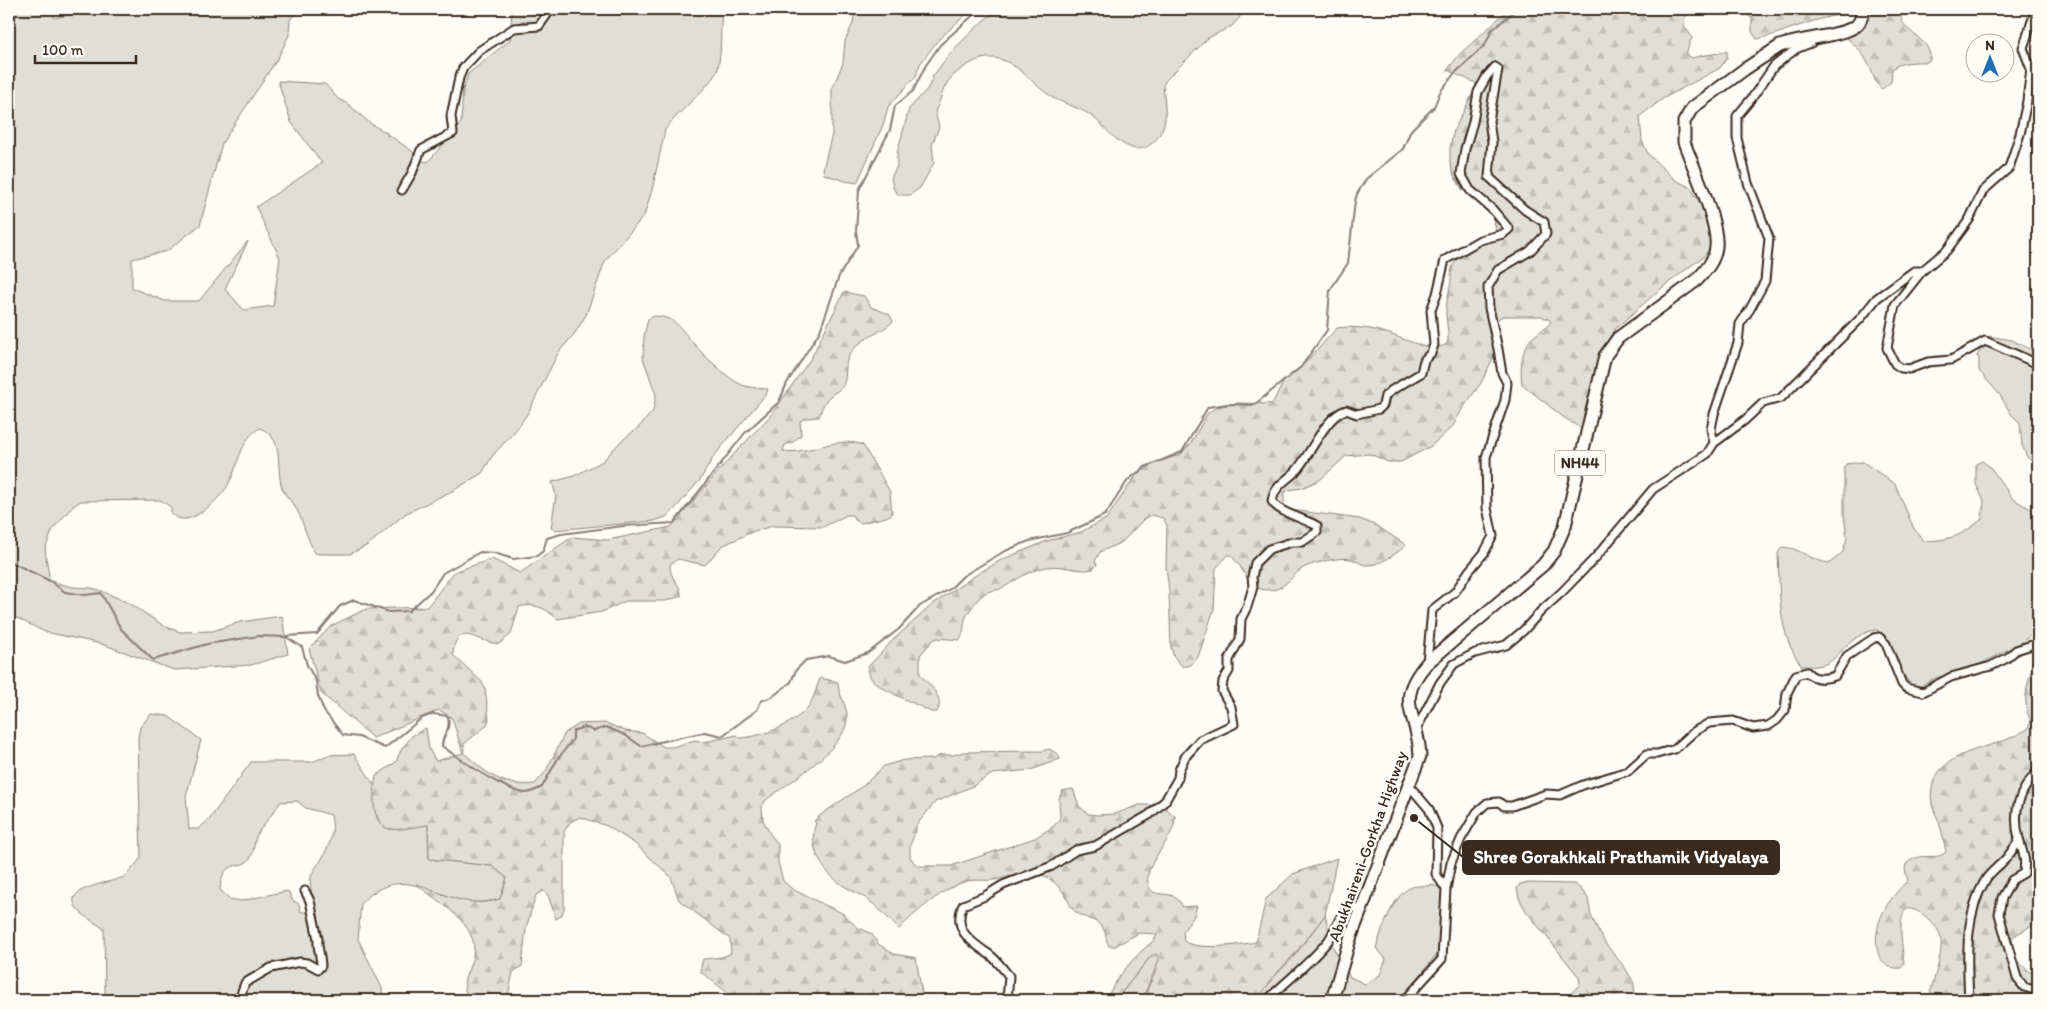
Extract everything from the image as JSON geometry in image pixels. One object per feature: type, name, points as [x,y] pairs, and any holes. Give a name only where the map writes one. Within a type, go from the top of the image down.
[{"type":"main road","name":"Abukhaireni-Gorkha Highway","points":[[1332,1000],[1342,963],[1420,756],[1417,728],[1408,700],[1410,688],[1415,677],[1427,663],[1532,576],[1554,551],[1565,526],[1605,356],[1618,338],[1697,280],[1708,268],[1714,257],[1716,248],[1714,225],[1684,142],[1683,132],[1687,115],[1699,102],[1780,46],[1794,41],[1830,35],[1855,26],[1860,22],[1864,9]]},
{"type":"street","points":[[402,190],[412,173],[421,150],[453,133],[451,116],[463,68],[479,51],[514,28],[540,26],[551,9]]},
{"type":"street","points":[[2036,9],[2023,48],[2030,68],[2027,101],[2020,134],[2009,168],[1983,191],[1969,220],[1947,250],[1922,271],[1895,305],[1886,348],[1895,364],[1901,368],[1909,369],[1928,362],[1951,360],[1985,341],[2038,364]]},
{"type":"street","points":[[1714,443],[1712,428],[1714,414],[1738,343],[1740,324],[1765,281],[1769,238],[1748,183],[1737,138],[1737,116],[1774,66],[1796,48],[1830,35]]},
{"type":"street","points":[[1007,1000],[1008,976],[991,956],[980,950],[967,938],[959,924],[963,905],[985,896],[1003,885],[1052,866],[1076,850],[1094,846],[1149,815],[1166,801],[1178,778],[1179,770],[1185,757],[1200,740],[1234,724],[1231,707],[1222,691],[1223,681],[1229,671],[1229,660],[1240,639],[1241,619],[1247,607],[1255,563],[1269,549],[1292,542],[1302,542],[1317,532],[1317,526],[1305,518],[1275,507],[1272,501],[1273,493],[1279,484],[1295,472],[1338,412],[1346,410],[1357,414],[1379,409],[1383,405],[1385,396],[1421,373],[1424,360],[1431,354],[1434,345],[1431,310],[1445,260],[1480,240],[1503,234],[1509,229],[1470,190],[1461,174],[1478,92],[1495,67],[1498,69],[1489,121],[1492,142],[1489,177],[1525,210],[1544,222],[1546,234],[1530,251],[1498,270],[1488,287],[1489,308],[1502,373],[1507,384],[1505,400],[1486,457],[1487,508],[1492,536],[1484,553],[1455,592],[1432,610],[1427,663]]},
{"type":"street","points":[[1417,728],[1440,683],[1454,664],[1475,654],[1506,645],[1524,630],[1596,557],[1653,489],[1707,454],[1714,443],[1745,420],[1763,403],[1781,398],[1860,319],[1877,298],[1914,271],[1922,271]]},
{"type":"street","points":[[1405,1000],[1442,959],[1446,889],[1451,863],[1461,839],[1477,812],[1487,804],[1499,802],[1504,806],[1512,806],[1546,794],[1560,795],[1583,784],[1628,771],[1647,754],[1657,754],[1676,749],[1695,731],[1709,722],[1733,720],[1753,728],[1768,726],[1777,720],[1785,710],[1788,693],[1796,675],[1807,672],[1810,676],[1821,679],[1835,676],[1847,656],[1874,638],[1879,637],[1886,644],[1902,684],[1906,688],[1923,692],[1951,677],[1991,666],[2007,658],[2016,650],[2038,643]]},
{"type":"street","points":[[2038,771],[2022,794],[2015,809],[2019,840],[2026,858],[2024,873],[2012,880],[2002,898],[1998,914],[2017,978],[2024,987],[2038,991]]},
{"type":"street","points":[[1408,789],[1412,789],[1429,809],[1437,828],[1436,874],[1446,889]]},
{"type":"street","points":[[1969,1000],[1968,947],[1970,921],[1977,898],[1987,878],[2008,857],[2019,840]]},
{"type":"street","points":[[239,1000],[245,983],[271,968],[300,962],[307,963],[318,969],[321,966],[321,953],[317,945],[318,939],[310,901],[305,891]]},
{"type":"street","points":[[1267,1000],[1329,940],[1344,910],[1350,907],[1356,908],[1360,915]]},
{"type":"green space","points":[[9,9],[52,9],[54,18],[95,9],[298,9],[290,20],[289,35],[278,58],[222,143],[200,225],[167,251],[132,259],[132,288],[165,301],[199,301],[248,241],[225,289],[244,310],[273,306],[280,258],[256,207],[322,163],[291,122],[278,81],[325,84],[338,99],[348,104],[371,124],[387,133],[387,136],[389,135],[412,151],[417,160],[428,162],[461,123],[463,90],[468,74],[510,40],[512,9],[722,9],[718,68],[710,82],[677,115],[665,130],[652,190],[644,216],[605,261],[586,315],[575,333],[558,353],[528,413],[515,431],[493,455],[482,473],[456,489],[405,514],[368,545],[350,554],[315,553],[297,510],[283,490],[279,473],[277,447],[274,440],[260,428],[253,433],[244,445],[226,488],[209,507],[195,516],[188,519],[178,518],[171,514],[171,507],[160,500],[81,501],[73,506],[53,529],[45,549],[49,577],[54,582],[72,587],[91,588],[102,591],[131,604],[164,626],[180,632],[213,631],[240,622],[282,616],[288,654],[251,665],[174,670],[102,644],[45,632],[9,614]]},
{"type":"green space","points":[[855,9],[902,13],[917,9],[972,9],[938,40],[920,64],[916,76],[888,107],[883,125],[857,183],[824,174],[823,169],[832,134],[832,89],[843,63],[845,41],[853,23]]},
{"type":"green space","points":[[1001,9],[1241,9],[1240,17],[1232,26],[1208,38],[1166,80],[1163,85],[1164,125],[1158,137],[1144,148],[1132,148],[1120,142],[1093,117],[1049,95],[1010,63],[992,58],[981,59],[972,63],[957,72],[949,80],[935,111],[939,127],[932,145],[934,163],[920,188],[910,195],[899,195],[894,190],[891,178],[897,166],[897,153],[909,109],[928,88],[933,76],[951,52],[985,19]]},
{"type":"green space","points":[[1509,9],[1714,9],[1711,12],[1692,11],[1684,18],[1684,26],[1692,37],[1686,54],[1692,58],[1727,51],[1727,58],[1720,68],[1664,98],[1640,116],[1642,141],[1648,154],[1674,179],[1691,188],[1713,225],[1713,243],[1704,256],[1663,287],[1616,328],[1601,351],[1582,429],[1563,417],[1522,384],[1521,367],[1525,348],[1531,339],[1550,324],[1550,320],[1541,316],[1503,316],[1494,324],[1494,356],[1481,383],[1453,426],[1431,446],[1401,462],[1388,462],[1370,454],[1346,456],[1321,479],[1302,488],[1288,490],[1284,494],[1284,505],[1291,510],[1360,519],[1377,526],[1406,545],[1392,556],[1379,563],[1367,565],[1353,559],[1332,560],[1313,564],[1297,572],[1281,587],[1265,590],[1253,587],[1239,565],[1231,555],[1228,555],[1216,568],[1214,609],[1198,657],[1191,665],[1183,667],[1174,657],[1171,647],[1166,567],[1167,525],[1163,518],[1152,515],[1144,519],[1122,542],[1100,552],[1095,561],[1097,565],[1093,569],[1047,567],[1028,573],[1000,589],[989,591],[981,596],[967,615],[963,633],[959,640],[938,638],[933,640],[920,655],[920,674],[938,697],[939,707],[937,712],[931,712],[881,687],[875,682],[871,678],[868,667],[893,640],[933,604],[1001,560],[1047,541],[1081,532],[1106,519],[1137,474],[1157,462],[1180,455],[1191,443],[1207,414],[1216,407],[1238,403],[1272,404],[1284,381],[1307,361],[1337,328],[1372,329],[1424,346],[1440,347],[1447,344],[1446,309],[1452,268],[1465,251],[1497,233],[1493,217],[1462,189],[1454,176],[1450,163],[1450,148],[1454,130],[1475,89],[1476,83],[1447,70],[1461,53]]},
{"type":"green space","points":[[1741,9],[1857,9],[1757,39],[1752,32],[1752,18],[1741,11]]},
{"type":"green space","points":[[1871,9],[1901,9],[1902,21],[1924,43],[1930,53],[1930,60],[1927,62],[1908,63],[1895,67],[1892,70],[1891,82],[1882,89],[1877,83],[1864,56],[1852,42],[1842,35],[1864,22]]},
{"type":"green space","points":[[844,292],[864,296],[871,307],[889,314],[893,321],[853,350],[848,359],[843,386],[827,399],[819,417],[806,418],[800,421],[801,435],[793,442],[785,445],[783,451],[803,450],[842,442],[863,445],[890,492],[892,514],[861,523],[855,520],[852,515],[847,515],[823,527],[773,526],[754,531],[722,546],[705,565],[678,559],[670,564],[671,574],[680,588],[681,596],[666,601],[626,601],[602,612],[557,619],[540,607],[519,607],[511,634],[499,644],[463,635],[458,638],[455,644],[453,655],[481,681],[485,688],[489,720],[486,726],[464,744],[464,753],[496,778],[523,784],[535,784],[546,771],[565,733],[579,724],[606,723],[625,731],[642,733],[664,747],[673,747],[695,740],[704,742],[737,735],[740,738],[749,737],[769,732],[795,719],[808,707],[820,678],[838,682],[847,714],[844,730],[837,742],[827,753],[766,800],[762,806],[763,820],[778,844],[778,862],[783,881],[792,889],[842,913],[857,927],[872,934],[878,944],[894,954],[916,958],[923,1000],[732,1000],[730,995],[700,971],[703,959],[722,957],[731,953],[730,939],[679,900],[671,877],[634,843],[607,826],[580,817],[570,822],[564,832],[564,909],[561,916],[556,919],[548,895],[543,891],[536,895],[526,928],[522,966],[513,972],[507,1000],[469,1000],[466,993],[465,978],[473,956],[474,944],[470,934],[455,914],[416,884],[457,899],[489,902],[500,899],[507,878],[492,866],[429,859],[428,825],[389,829],[378,820],[374,806],[376,776],[396,762],[401,750],[412,736],[426,728],[429,749],[436,761],[463,753],[452,718],[439,710],[373,738],[321,693],[309,649],[331,626],[366,609],[427,607],[454,572],[492,559],[520,573],[572,537],[608,540],[671,527],[722,467],[771,415],[811,358]]},
{"type":"green space","points":[[655,316],[669,319],[678,325],[721,371],[733,380],[745,386],[768,389],[766,394],[714,456],[700,480],[666,517],[654,521],[554,530],[551,528],[556,495],[552,482],[574,476],[603,461],[653,411],[656,395],[643,358],[644,336],[648,319]]},
{"type":"green space","points":[[1988,336],[2012,340],[2038,353],[2038,465],[2027,457],[2022,445],[2020,423],[2011,414],[2000,395],[1979,371],[1979,357],[1977,356]]},
{"type":"green space","points":[[1982,461],[1990,467],[2013,499],[2038,513],[2038,630],[2019,644],[1971,669],[1935,678],[1921,686],[1914,686],[1902,674],[1888,643],[1877,630],[1859,636],[1834,658],[1822,665],[1802,666],[1788,640],[1781,612],[1778,553],[1782,547],[1795,549],[1817,560],[1830,563],[1843,552],[1847,538],[1844,514],[1844,468],[1846,464],[1863,462],[1895,484],[1914,529],[1924,541],[1942,540],[1956,536],[1982,519],[1984,501],[1976,484],[1976,464]]},
{"type":"green space","points":[[2038,646],[2038,922],[2012,937],[2013,957],[2038,979],[2038,1000],[1929,1000],[1940,957],[1941,939],[1938,930],[1921,914],[1914,910],[1905,909],[1901,922],[1904,964],[1901,968],[1891,967],[1880,958],[1877,950],[1876,941],[1879,923],[1890,901],[1908,880],[1905,870],[1906,864],[1917,858],[1942,855],[1946,852],[1939,822],[1932,804],[1932,790],[1935,778],[1941,769],[1961,755],[2005,740],[2028,729],[2031,721],[2027,712],[2026,693]]},
{"type":"green space","points":[[151,714],[168,716],[201,740],[186,797],[189,829],[198,829],[209,820],[251,762],[312,762],[328,755],[354,754],[375,786],[374,805],[389,829],[428,825],[429,859],[492,866],[507,878],[500,899],[466,902],[410,884],[391,885],[371,894],[361,903],[358,939],[382,988],[383,1000],[107,1000],[105,993],[104,929],[81,913],[76,907],[74,900],[76,894],[83,890],[125,876],[141,858],[138,738],[140,727]],"holes":[[[297,801],[306,808],[331,815],[332,827],[327,849],[311,877],[312,903],[309,912],[301,912],[299,904],[292,900],[287,891],[241,901],[230,899],[220,890],[224,872],[228,868],[247,862],[251,857],[256,837],[280,802]]]},
{"type":"green space","points":[[1049,749],[1058,754],[1060,759],[1031,770],[992,774],[973,786],[935,802],[916,826],[916,831],[910,845],[910,857],[917,866],[951,866],[1035,838],[1054,826],[1060,818],[1059,799],[1062,791],[1073,789],[1079,806],[1088,814],[1115,814],[1139,805],[1164,807],[1175,816],[1174,825],[1149,870],[1149,887],[1154,892],[1173,896],[1183,907],[1197,906],[1193,918],[1183,931],[1184,941],[1208,947],[1256,942],[1266,899],[1293,874],[1337,858],[1325,915],[1294,955],[1278,972],[1258,1000],[1142,1000],[1157,969],[1151,956],[1123,991],[1119,1000],[1106,1000],[1122,973],[1154,940],[1157,934],[1139,933],[1115,946],[1109,946],[1101,926],[1075,911],[1063,891],[1050,879],[1039,874],[1022,874],[994,880],[970,880],[958,884],[930,901],[899,929],[871,902],[836,881],[819,859],[815,850],[814,832],[816,823],[814,821],[863,786],[884,766],[904,760],[933,759],[941,755],[954,755],[963,752],[1042,751]]},
{"type":"green space","points":[[1431,884],[1442,889],[1438,953],[1409,989],[1396,1000],[1258,1000],[1270,982],[1295,955],[1325,915],[1333,947],[1350,977],[1365,984],[1380,975],[1386,959],[1376,948],[1384,924],[1393,906],[1398,898],[1410,888],[1430,886]]},
{"type":"green space","points":[[1520,884],[1574,884],[1580,888],[1588,898],[1591,916],[1605,943],[1633,981],[1635,993],[1640,1000],[1565,1000],[1580,984],[1579,977],[1526,911],[1519,898],[1517,888]]},
{"type":"green space","points":[[1156,954],[1159,960],[1142,1000],[1119,1000],[1123,991],[1151,956]]},
{"type":"waterway","points":[[287,636],[317,634],[340,606],[354,600],[389,612],[409,611],[431,591],[443,573],[480,552],[494,553],[513,559],[537,556],[543,551],[547,538],[561,534],[623,526],[674,523],[745,433],[779,402],[787,383],[820,331],[839,276],[858,245],[856,231],[859,190],[890,130],[895,106],[913,91],[926,65],[940,45],[980,9]]},
{"type":"waterway","points":[[9,561],[50,581],[65,592],[85,595],[101,593],[121,629],[153,660],[207,644],[259,636],[286,637],[302,647],[307,665],[316,681],[318,696],[324,711],[343,735],[359,737],[385,748],[422,718],[433,714],[448,716],[449,722],[442,746],[496,782],[518,792],[527,793],[542,787],[557,760],[573,739],[573,731],[584,727],[594,731],[606,727],[625,735],[641,746],[705,732],[722,736],[757,710],[761,701],[772,697],[791,682],[796,670],[806,660],[829,656],[845,661],[868,653],[899,629],[920,606],[950,589],[963,576],[1003,552],[1029,541],[1067,533],[1105,515],[1128,480],[1145,467],[1182,452],[1208,407],[1227,404],[1254,405],[1301,367],[1327,330],[1330,290],[1348,263],[1355,201],[1366,179],[1403,149],[1411,130],[1434,107],[1440,92],[1454,74],[1485,45],[1492,30],[1517,9]]},
{"type":"place","name":"Shree Gorakhkali Prathamik Vidyalaya","points":[[1414,818]]}]
